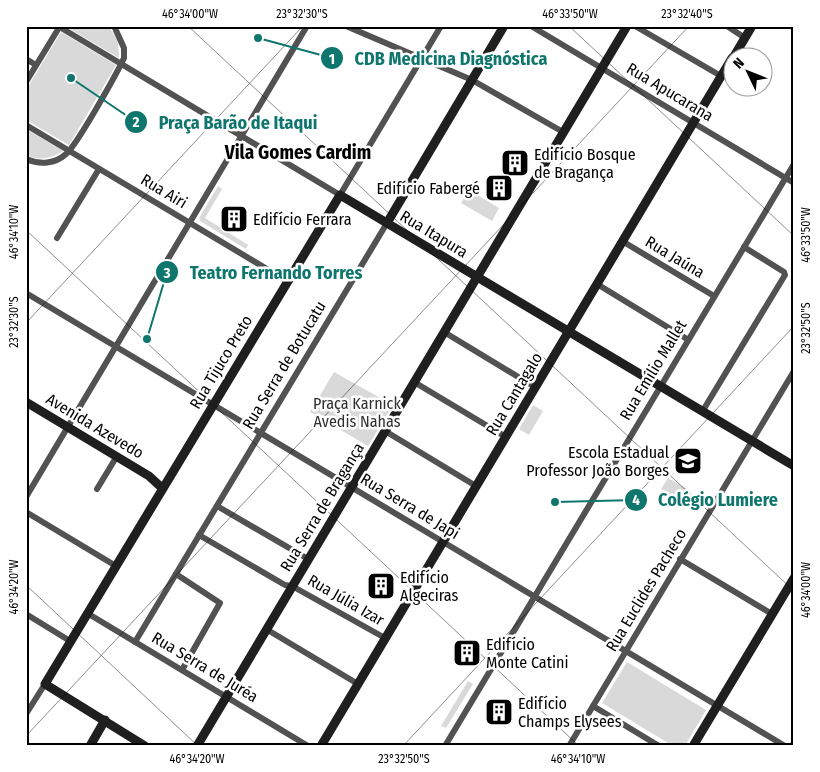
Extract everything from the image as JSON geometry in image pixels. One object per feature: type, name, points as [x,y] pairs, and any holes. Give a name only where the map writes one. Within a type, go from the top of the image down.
[{"type":"street","points":[[26,82],[59,26]]},
{"type":"street","name":"Rua Itapura","points":[[59,26],[794,466]]},
{"type":"street","points":[[26,159],[34,162],[49,163],[62,157],[69,151],[121,64],[124,48],[114,26]]},
{"type":"street","points":[[26,496],[307,26]]},
{"type":"street","points":[[346,26],[472,80],[563,132]]},
{"type":"street","name":"Rua Tijuco Preto","points":[[26,714],[441,26]]},
{"type":"street","name":"Rua Serra de Botucatu","points":[[136,642],[504,26]]},
{"type":"street","name":"Rua Apucarana","points":[[531,26],[794,183]]},
{"type":"street","name":"Rua Serra de Bragança","points":[[197,746],[627,26]]},
{"type":"street","points":[[635,26],[721,76]]},
{"type":"street","points":[[727,26],[745,38]]},
{"type":"street","name":"Rua Cantagalo","points":[[739,48],[752,26]]},
{"type":"street","points":[[26,59],[36,65]]},
{"type":"street","name":"Rua Cantagalo","points":[[321,746],[721,76]]},
{"type":"street","name":"Rua Airi","points":[[26,125],[288,281]]},
{"type":"street","name":"Rua Emílio Mallet","points":[[445,746],[794,164]]},
{"type":"street","points":[[57,238],[99,168]]},
{"type":"street","name":"Rua Jaúna","points":[[622,241],[714,296]]},
{"type":"street","points":[[702,412],[785,275],[781,269],[744,247]]},
{"type":"street","points":[[596,284],[688,339]]},
{"type":"street","name":"Rua Serra de Japi","points":[[26,293],[718,704]]},
{"type":"street","points":[[444,332],[535,388]]},
{"type":"street","name":"Rua Euclides Pacheco","points":[[569,746],[794,371]]},
{"type":"street","points":[[414,382],[506,437]]},
{"type":"street","name":"Avenida Azevedo","points":[[26,402],[149,476],[155,484],[164,485]]},
{"type":"street","points":[[385,431],[476,486]]},
{"type":"street","points":[[97,489],[116,456]]},
{"type":"street","points":[[217,506],[308,559]]},
{"type":"street","points":[[26,512],[116,566]]},
{"type":"street","name":"Rua Júlia Izar","points":[[199,534],[284,585],[292,586],[385,638]]},
{"type":"street","points":[[680,560],[772,614]]},
{"type":"street","points":[[176,574],[220,603],[182,670]]},
{"type":"street","points":[[696,745],[718,704],[794,578]]},
{"type":"street","name":"Rua Serra de Juréa","points":[[88,613],[308,746]]},
{"type":"street","points":[[26,614],[70,641]]},
{"type":"street","points":[[266,629],[358,684]]},
{"type":"street","points":[[45,684],[145,746]]},
{"type":"street","points":[[718,704],[786,746]]},
{"type":"street","points":[[593,706],[659,746]]},
{"type":"street","points":[[90,746],[105,720]]},
{"type":"green space","points":[[65,26],[109,26],[118,42],[119,58]]},
{"type":"green space","points":[[61,32],[116,65],[69,145],[26,120],[26,90]]},
{"type":"green space","points":[[26,129],[63,151],[45,158],[26,155]]},
{"type":"green space","points":[[218,186],[222,189],[205,218],[248,245],[246,249],[200,221],[199,218]]},
{"type":"green space","points":[[469,190],[499,208],[492,221],[461,203]]},
{"type":"green space","name":"Praça Karnick Avedis Nahas","points":[[334,372],[393,405],[368,446],[310,412]]},
{"type":"green space","points":[[533,405],[543,411],[529,435],[519,429]]},
{"type":"green space","points":[[668,478],[691,491],[684,503],[661,489]]},
{"type":"green space","points":[[627,662],[706,710],[685,746],[673,746],[602,703]]},
{"type":"green space","points":[[468,681],[473,684],[446,728],[441,726]]},
{"type":"place","name":"CDB Medicina Diagnóstica","points":[[258,38]]},
{"type":"place","name":"Praça Barão de Itaqui","points":[[71,78]]},
{"type":"place","name":"Edifício Bosque de Bragança","points":[[515,163]]},
{"type":"place","name":"Edifício Fabergé","points":[[499,188]]},
{"type":"place","name":"Edifício Ferrara","points":[[234,219]]},
{"type":"place","name":"Teatro Fernando Torres","points":[[147,339]]},
{"type":"place","name":"Escola Estadual Professor João Borges","points":[[688,461]]},
{"type":"place","name":"Colégio Lumiere","points":[[555,502]]},
{"type":"place","name":"Edifício Algeciras","points":[[381,586]]},
{"type":"place","name":"Edifício Monte Catini","points":[[467,653]]},
{"type":"place","name":"Edifício Champs Elysees","points":[[499,712]]},
{"type":"district","name":"Vila Gomes Cardim","points":[[298,152]]}]
